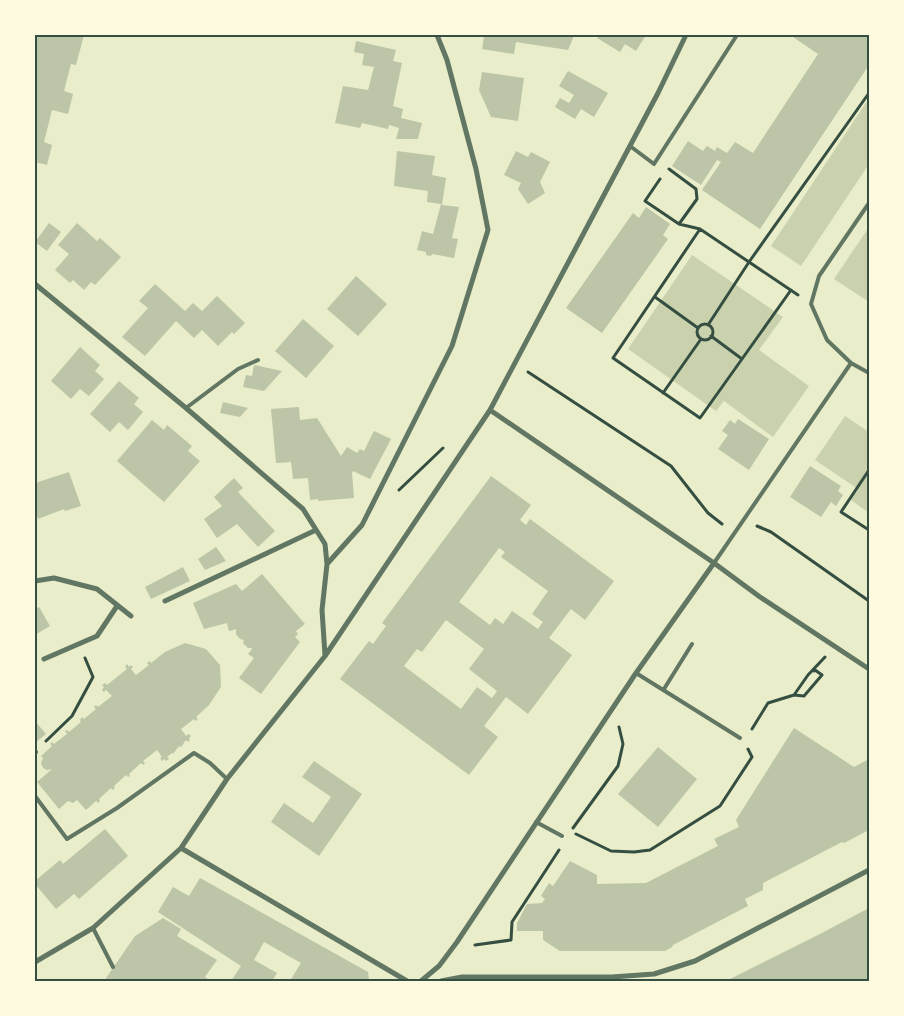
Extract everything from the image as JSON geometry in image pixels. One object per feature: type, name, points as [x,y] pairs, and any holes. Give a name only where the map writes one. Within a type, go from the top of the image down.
[{"type":"street","points":[[327,564],[362,525],[452,346],[488,230],[471,151],[447,60],[437,35]]},
{"type":"street","points":[[35,962],[93,928],[181,848],[227,779],[325,656],[490,410],[658,93],[686,35]]},
{"type":"street","points":[[35,284],[186,408],[288,494],[303,509],[325,544],[327,564],[322,610],[325,656]]},
{"type":"street","points":[[490,410],[714,563],[760,597],[869,669]]},
{"type":"street","points":[[165,601],[316,530]]},
{"type":"street","points":[[421,981],[439,966],[457,942],[636,673],[714,563]]},
{"type":"street","points":[[35,581],[54,578],[97,589],[131,616]]},
{"type":"street","points":[[44,659],[97,636],[117,606]]},
{"type":"street","points":[[181,848],[407,981]]},
{"type":"street","points":[[441,981],[462,977],[612,977],[654,974],[696,961],[869,870]]},
{"type":"lane","points":[[630,146],[654,164],[736,35]]},
{"type":"lane","points":[[869,203],[819,276],[811,304],[827,340],[851,363],[869,372]]},
{"type":"lane","points":[[186,408],[238,369],[258,360]]},
{"type":"lane","points":[[714,563],[851,363]]},
{"type":"lane","points":[[664,690],[692,644]]},
{"type":"lane","points":[[636,673],[740,738]]},
{"type":"lane","points":[[35,796],[67,839],[117,808],[194,753],[210,763],[227,779]]},
{"type":"lane","points":[[536,822],[562,836]]},
{"type":"lane","points":[[93,928],[113,967]]},
{"type":"path","points":[[708,325],[749,262],[869,93]]},
{"type":"path","points":[[667,169],[696,189],[697,199],[680,224]]},
{"type":"path","points":[[662,177],[645,201],[680,224],[700,229],[811,304]]},
{"type":"path","points":[[700,229],[613,358],[700,418],[791,290]]},
{"type":"path","points":[[655,297],[698,328]]},
{"type":"path","points":[[698,328],[705,324],[708,325]]},
{"type":"path","points":[[708,325],[712,328],[711,336]]},
{"type":"path","points":[[698,328],[697,332],[704,340],[711,336]]},
{"type":"path","points":[[711,336],[742,359]]},
{"type":"path","points":[[663,393],[701,338]]},
{"type":"path","points":[[515,363],[671,466],[708,513],[734,532],[750,526],[763,528],[869,601]]},
{"type":"path","points":[[397,492],[446,446]]},
{"type":"path","points":[[869,470],[841,512],[869,530]]},
{"type":"path","points":[[35,752],[72,716],[94,677],[79,644]]},
{"type":"path","points":[[794,695],[808,675],[834,647]]},
{"type":"path","points":[[750,734],[768,703],[794,695],[804,696],[822,675],[814,670],[806,681]]},
{"type":"path","points":[[618,723],[623,744],[618,766],[571,831],[611,851],[634,852],[650,850],[720,806],[752,757],[745,741]]},
{"type":"path","points":[[470,948],[478,944],[511,940],[512,922],[560,848]]},
{"type":"green space","points":[[869,98],[869,164],[801,266],[771,246]]},
{"type":"green space","points":[[869,227],[869,302],[834,279]]},
{"type":"green space","points":[[692,255],[783,317],[759,350],[809,386],[773,437],[724,401],[716,411],[628,349]]},
{"type":"green space","points":[[845,416],[869,432],[869,513],[851,500],[858,489],[815,460]]},
{"type":"building","points":[[38,35],[84,35],[76,65],[71,64],[64,91],[73,94],[68,114],[52,110],[44,142],[52,145],[47,165],[35,162],[35,46]]},
{"type":"building","points":[[479,35],[574,36],[568,50],[516,42],[514,54],[482,49],[484,37]]},
{"type":"building","points":[[599,35],[646,35],[636,51],[625,44],[620,52],[597,38]]},
{"type":"building","points":[[790,35],[869,35],[869,65],[760,229],[702,190],[721,162],[717,160],[701,185],[672,166],[688,141],[703,151],[707,146],[715,151],[717,147],[727,153],[735,142],[753,153],[818,54]]},
{"type":"building","points":[[356,41],[396,50],[393,61],[402,63],[393,106],[403,109],[401,118],[422,123],[418,139],[396,139],[399,128],[389,125],[388,129],[362,123],[360,128],[335,123],[343,86],[368,90],[374,67],[362,65],[364,54],[354,52]]},
{"type":"building","points":[[568,71],[608,93],[594,117],[581,109],[575,119],[555,107],[560,98],[569,103],[574,95],[559,86]]},
{"type":"building","points":[[482,72],[524,78],[518,121],[491,117],[479,90]]},
{"type":"building","points":[[397,151],[435,156],[432,175],[446,178],[442,205],[459,207],[452,238],[458,239],[454,258],[432,254],[431,256],[426,255],[426,252],[417,250],[422,231],[433,234],[441,204],[427,202],[428,191],[394,186]]},
{"type":"building","points":[[516,151],[528,157],[531,152],[550,162],[540,182],[545,193],[528,204],[518,189],[521,183],[504,175]]},
{"type":"building","points":[[646,207],[670,224],[663,235],[668,239],[602,333],[566,308],[633,213],[639,218]]},
{"type":"building","points":[[49,223],[61,232],[47,251],[35,242]]},
{"type":"building","points":[[77,223],[97,241],[100,238],[121,257],[95,285],[91,282],[84,290],[73,280],[70,283],[55,270],[69,254],[58,245]]},
{"type":"building","points":[[356,276],[387,304],[358,336],[327,309]]},
{"type":"building","points":[[155,284],[185,311],[193,303],[202,311],[217,296],[245,323],[234,334],[232,332],[218,346],[202,330],[194,338],[176,321],[145,356],[122,337],[148,308],[139,301]]},
{"type":"building","points":[[303,319],[334,346],[306,378],[275,351]]},
{"type":"building","points":[[80,347],[100,365],[95,371],[104,379],[89,396],[80,389],[71,399],[51,381]]},
{"type":"building","points":[[254,365],[282,371],[264,391],[243,387],[246,375],[252,376]]},
{"type":"building","points":[[119,381],[139,398],[134,404],[143,412],[128,430],[119,422],[110,432],[90,414]]},
{"type":"building","points":[[223,402],[248,408],[240,417],[220,413]]},
{"type":"building","points":[[299,407],[300,420],[317,418],[341,456],[347,447],[357,453],[360,449],[364,451],[374,431],[391,439],[370,479],[353,471],[354,498],[310,500],[308,478],[293,479],[291,462],[276,463],[271,409]]},
{"type":"building","points":[[738,419],[769,439],[749,470],[718,449],[728,435],[722,431],[730,420],[735,424]]},
{"type":"building","points":[[152,420],[164,430],[167,425],[192,446],[188,451],[200,461],[164,502],[117,461]]},
{"type":"building","points":[[810,466],[841,486],[838,491],[843,495],[836,506],[831,502],[821,517],[790,497]]},
{"type":"building","points":[[69,472],[81,506],[65,511],[64,509],[38,519],[35,510],[35,483]]},
{"type":"building","points":[[491,476],[531,505],[520,520],[526,525],[530,519],[614,581],[585,620],[571,609],[549,638],[572,655],[528,714],[506,697],[484,726],[498,737],[469,775],[340,679],[369,641],[373,644],[386,626],[382,623]],"holes":[[[499,548],[505,552],[501,557],[548,591],[532,614],[543,622],[538,629],[512,611],[503,624],[495,618],[490,625],[459,602]],[[446,620],[484,649],[469,669],[497,691],[492,698],[477,687],[461,709],[404,666],[417,649],[422,652]]]},
{"type":"building","points":[[234,478],[243,488],[238,492],[275,531],[258,547],[237,524],[217,538],[204,519],[222,506],[214,497]]},
{"type":"building","points":[[216,547],[226,561],[205,570],[198,559]]},
{"type":"building","points":[[183,567],[190,581],[151,599],[145,587]]},
{"type":"building","points":[[262,574],[305,624],[296,631],[298,634],[295,637],[300,642],[261,694],[239,678],[254,658],[248,654],[252,649],[243,643],[244,640],[240,639],[236,634],[236,629],[229,631],[227,623],[204,629],[193,603],[236,584],[242,591]]},
{"type":"building","points":[[39,607],[50,626],[35,635],[35,609]]},
{"type":"building","points":[[185,643],[206,649],[220,665],[221,687],[209,705],[196,717],[198,719],[195,721],[194,719],[181,729],[186,736],[188,734],[191,736],[190,740],[188,742],[186,740],[181,747],[179,746],[173,754],[167,757],[169,759],[166,761],[164,759],[162,761],[160,758],[162,757],[157,750],[143,761],[145,763],[143,765],[141,763],[129,774],[130,776],[126,775],[114,786],[113,790],[111,788],[99,799],[98,803],[96,801],[86,810],[77,800],[73,803],[68,801],[59,809],[37,782],[52,769],[47,770],[43,768],[41,763],[43,758],[41,756],[52,746],[50,744],[52,742],[54,744],[67,734],[65,731],[69,732],[81,722],[82,717],[84,719],[96,709],[94,707],[96,705],[98,707],[112,696],[106,690],[104,692],[102,690],[104,687],[102,685],[105,683],[107,685],[127,669],[125,667],[127,664],[129,667],[131,665],[133,667],[131,669],[136,675],[149,665],[147,663],[150,661],[151,663],[165,652]]},
{"type":"building","points":[[35,721],[46,734],[35,743]]},
{"type":"building","points":[[794,728],[854,767],[869,759],[869,830],[763,883],[763,890],[745,899],[748,906],[665,951],[560,951],[543,940],[543,931],[517,931],[517,923],[527,904],[542,903],[545,899],[541,896],[549,883],[553,886],[570,861],[597,875],[597,884],[646,883],[718,846],[714,839],[739,827],[736,820]]},
{"type":"building","points":[[658,747],[697,779],[658,827],[618,794]]},
{"type":"building","points":[[314,761],[362,794],[319,856],[271,822],[284,803],[313,823],[331,797],[302,777]]},
{"type":"building","points":[[105,829],[128,856],[79,899],[74,894],[56,909],[35,884],[35,881],[60,860],[63,864]]},
{"type":"building","points":[[200,878],[368,972],[369,979],[367,981],[290,981],[301,963],[264,942],[254,960],[277,973],[272,981],[231,981],[241,966],[158,912],[173,887],[189,896]]},
{"type":"building","points":[[869,908],[869,981],[726,981],[820,934]]},
{"type":"building","points":[[163,918],[181,929],[177,936],[217,960],[205,977],[211,981],[104,981],[135,936]]}]
